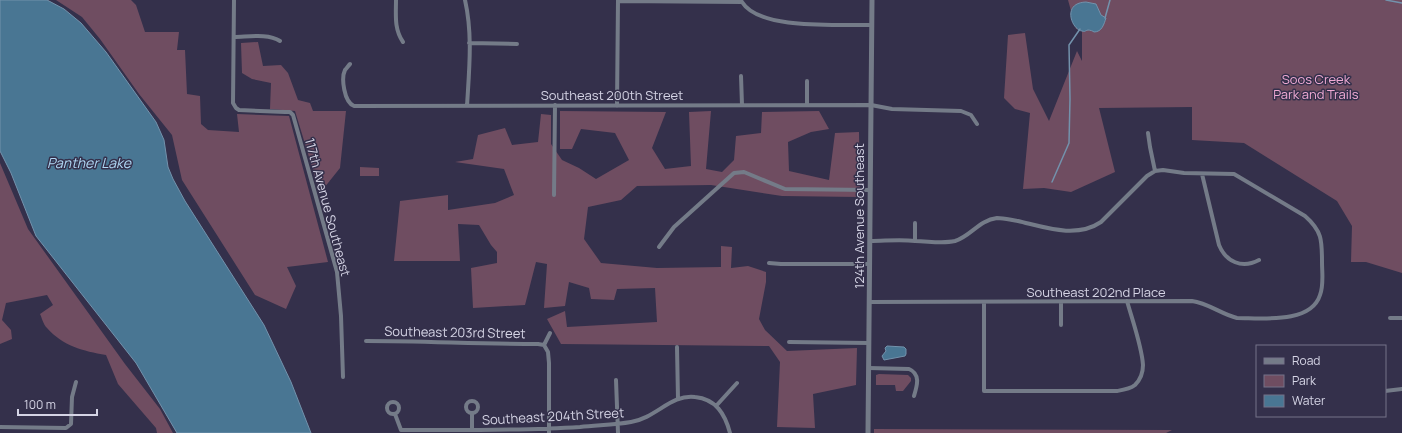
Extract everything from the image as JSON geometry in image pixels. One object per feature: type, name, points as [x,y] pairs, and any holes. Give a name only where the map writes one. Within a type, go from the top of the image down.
[{"type":"street","points":[[234,0],[234,37],[268,37],[280,41]]},
{"type":"street","points":[[396,0],[396,26],[399,36],[403,42]]},
{"type":"street","points":[[465,0],[468,15],[470,43],[467,106]]},
{"type":"street","name":"124th Avenue Southeast","points":[[868,433],[872,0]]},
{"type":"street","points":[[617,106],[618,1],[742,1],[744,6],[756,14],[777,21],[804,24],[872,25]]},
{"type":"street","name":"117th Avenue Southeast","points":[[234,37],[233,103],[236,108],[240,110],[290,112],[293,115],[337,272],[342,316],[343,377]]},
{"type":"street","points":[[470,43],[517,44]]},
{"type":"street","name":"Southeast 200th Street","points":[[350,64],[345,69],[344,74],[345,93],[347,101],[354,106],[871,105],[892,109],[961,111],[971,115],[977,124]]},
{"type":"street","points":[[742,76],[742,105]]},
{"type":"street","points":[[806,81],[807,105]]},
{"type":"street","points":[[554,195],[555,105]]},
{"type":"street","points":[[1148,133],[1155,171]]},
{"type":"street","points":[[870,241],[915,240],[932,243],[953,241],[966,236],[982,223],[998,218],[1060,230],[1076,231],[1100,222],[1147,176],[1155,171],[1163,170],[1202,174],[1215,231],[1222,252],[1225,256],[1236,263],[1249,264],[1259,260]]},
{"type":"street","points":[[660,247],[674,227],[734,173],[744,172],[785,189],[870,190]]},
{"type":"street","name":"Southeast 202nd Place","points":[[870,302],[1199,302],[1231,316],[1244,318],[1292,317],[1306,312],[1316,304],[1320,297],[1323,282],[1322,242],[1319,231],[1313,223],[1305,216],[1240,176],[1234,174],[1202,174]]},
{"type":"street","points":[[915,223],[915,240]]},
{"type":"street","points":[[769,263],[870,264]]},
{"type":"street","points":[[984,302],[984,391],[1117,391],[1134,386],[1142,376],[1143,365],[1127,301]]},
{"type":"street","points":[[1061,302],[1061,325]]},
{"type":"street","points":[[1390,318],[1402,318]]},
{"type":"street","points":[[549,431],[550,363],[548,352],[544,345],[550,333]]},
{"type":"street","name":"Southeast 203rd Street","points":[[366,341],[544,345]]},
{"type":"street","points":[[789,342],[869,343]]},
{"type":"street","points":[[677,347],[678,398],[701,398],[716,406],[724,415],[730,433]]},
{"type":"street","points":[[869,368],[909,369],[913,371],[916,375],[917,383],[914,396]]},
{"type":"street","points":[[616,380],[618,433]]},
{"type":"street","points":[[0,427],[66,428],[71,424],[72,397],[76,382]]},
{"type":"street","points":[[716,406],[737,383]]},
{"type":"street","points":[[1386,391],[1402,388]]},
{"type":"street","name":"Southeast 204th Street","points":[[395,414],[401,430],[472,430],[478,432],[549,431],[637,421],[648,417],[678,398]]},
{"type":"street","name":"Southeast 204th Street","points":[[472,413],[472,430]]},
{"type":"green space","points":[[56,0],[131,0],[136,5],[145,32],[179,32],[177,50],[185,50],[187,94],[200,96],[201,124],[208,130],[239,132],[237,114],[289,116],[328,262],[287,267],[296,286],[286,309],[255,295],[182,180],[172,135],[139,94],[100,39],[82,17]]},
{"type":"green space","name":"Soos Creek Park and Trails","points":[[1068,0],[1402,0],[1402,273],[1366,262],[1351,262],[1352,226],[1337,201],[1244,143],[1192,140],[1192,107],[1099,108],[1115,172],[1071,192],[1044,188],[1023,189],[1030,113],[1015,109],[1004,98],[1008,35],[1025,33],[1033,89],[1049,121],[1077,51],[1082,61],[1082,29],[1076,29]]},
{"type":"green space","points":[[258,42],[263,66],[281,65],[288,73],[298,100],[310,103],[313,111],[346,111],[340,168],[320,193],[295,111],[270,109],[271,83],[252,79],[242,73],[241,43]]},
{"type":"green space","points":[[560,111],[666,112],[652,148],[665,169],[691,166],[689,112],[711,111],[706,169],[722,172],[734,160],[736,136],[761,133],[762,112],[819,111],[829,129],[811,132],[788,142],[789,171],[829,180],[835,133],[859,132],[860,197],[782,196],[711,185],[637,186],[621,200],[588,207],[584,239],[601,263],[657,268],[721,267],[721,246],[732,247],[731,268],[748,266],[766,272],[766,282],[759,319],[765,330],[787,351],[857,348],[856,385],[813,394],[815,428],[777,427],[780,362],[769,346],[561,344],[547,319],[565,311],[567,327],[657,322],[655,288],[617,289],[614,300],[591,299],[589,288],[569,282],[565,306],[544,308],[547,264],[536,262],[525,305],[473,308],[471,268],[497,263],[497,252],[479,225],[458,224],[460,261],[394,261],[400,201],[448,195],[448,210],[495,203],[514,195],[504,169],[455,162],[473,159],[478,135],[505,128],[512,145],[538,142],[541,114],[551,115],[551,144],[562,160],[579,168],[596,179],[629,160],[615,133],[581,129],[572,149],[560,149]]},
{"type":"green space","points":[[0,163],[28,229],[125,364],[160,409],[173,433],[157,433],[156,428],[118,384],[106,355],[89,352],[74,347],[60,339],[47,328],[40,314],[53,305],[47,295],[6,303],[2,320],[11,330],[12,339],[0,344]]},
{"type":"green space","points":[[360,167],[379,168],[379,176],[360,176]]},
{"type":"green space","points":[[876,375],[908,375],[911,378],[911,381],[903,391],[896,391],[895,385],[876,385]]},
{"type":"green space","points":[[874,429],[1172,430],[1166,433],[874,433]]},
{"type":"water","name":"Panther Lake","points":[[0,0],[47,0],[64,9],[81,23],[106,52],[156,122],[164,140],[168,167],[173,179],[185,201],[264,325],[291,382],[311,433],[177,433],[136,363],[36,236],[11,173],[0,151]]},
{"type":"water","points":[[1086,2],[1096,4],[1101,15],[1106,18],[1102,27],[1097,32],[1078,30],[1072,22],[1071,11],[1073,7],[1078,3]]},
{"type":"water","points":[[887,346],[904,347],[906,349],[906,354],[905,356],[884,360],[882,356],[886,351],[885,348]]},
{"type":"waterway","points":[[1105,18],[1110,0]]},
{"type":"waterway","points":[[1386,0],[1402,3]]},
{"type":"waterway","points":[[1052,182],[1069,143],[1069,45],[1080,29]]}]
